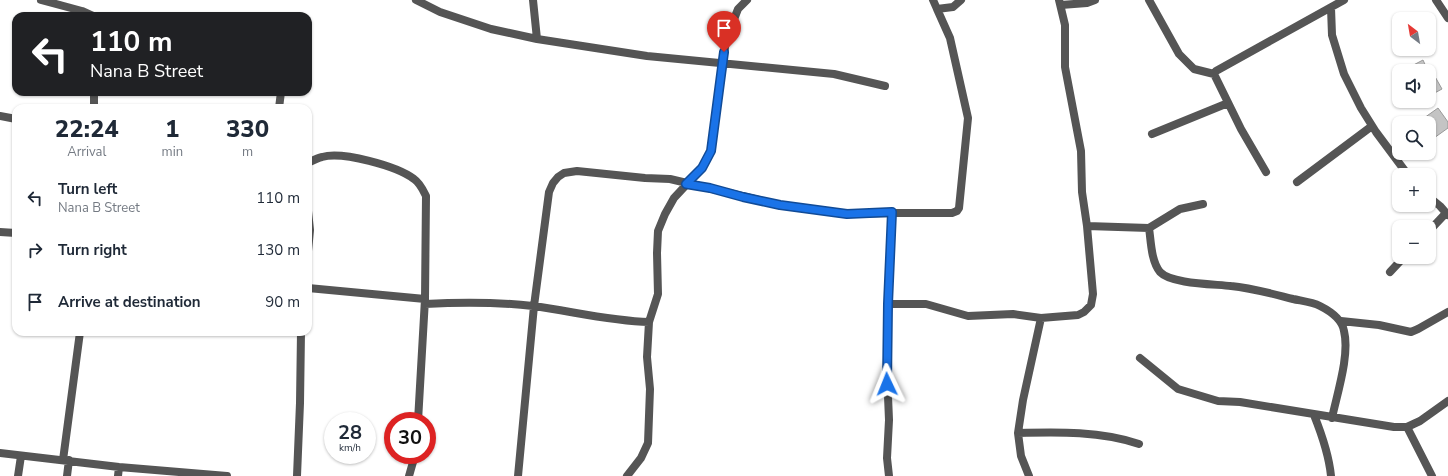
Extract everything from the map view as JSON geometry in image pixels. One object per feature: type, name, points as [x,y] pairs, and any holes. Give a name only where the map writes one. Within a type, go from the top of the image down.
[{"type":"street","points":[[41,0],[84,12]]},
{"type":"street","points":[[416,0],[429,8],[447,15],[492,29],[537,39],[647,56],[834,74],[885,86]]},
{"type":"street","points":[[533,0],[537,39]]},
{"type":"street","points":[[628,476],[641,458],[648,443],[650,389],[647,357],[649,322],[658,294],[658,230],[674,198],[702,168],[711,151],[726,40],[738,9],[747,0]]},
{"type":"street","points":[[518,476],[534,306],[549,192],[553,183],[558,177],[564,173],[577,171],[670,179],[780,205],[847,214],[892,212],[952,213],[957,211],[959,208],[968,118],[950,38],[933,0]]},
{"type":"street","points":[[937,9],[953,7],[961,0]]},
{"type":"street","points":[[888,304],[926,304],[968,316],[1013,314],[1041,318],[1078,315],[1084,312],[1091,305],[1093,294],[1087,226],[1082,192],[1081,151],[1065,67],[1065,25],[1060,3],[1087,3],[1095,0]]},
{"type":"street","points":[[1149,0],[1179,54],[1194,69],[1214,74]]},
{"type":"street","points":[[1214,74],[1216,71],[1344,0]]},
{"type":"street","points":[[1436,0],[1448,18]]},
{"type":"street","points":[[1331,8],[1332,35],[1344,74],[1354,96],[1372,126],[1384,145],[1402,168]]},
{"type":"street","points":[[1214,74],[1241,129],[1266,172]]},
{"type":"street","points":[[1152,134],[1228,103]]},
{"type":"street","points":[[0,116],[12,118]]},
{"type":"street","points":[[1297,182],[1372,126]]},
{"type":"street","points":[[312,161],[323,157],[342,156],[392,168],[414,178],[426,196],[425,302],[419,412]]},
{"type":"street","points":[[1436,203],[1447,214],[1436,224]]},
{"type":"street","points":[[1087,226],[1149,228],[1180,209],[1203,204]]},
{"type":"street","points":[[889,476],[887,458],[889,420],[887,372],[892,212]]},
{"type":"street","points":[[1149,228],[1155,263],[1161,272],[1170,278],[1195,283],[1256,290],[1315,304],[1330,312],[1341,321],[1379,325],[1411,332],[1448,312]]},
{"type":"street","points":[[0,232],[12,233]]},
{"type":"street","points":[[1390,272],[1397,264]]},
{"type":"street","points":[[312,288],[425,302],[534,306],[617,319],[649,322]]},
{"type":"street","points":[[1028,476],[1021,456],[1018,434],[1023,400],[1041,318]]},
{"type":"street","points":[[1332,418],[1345,354],[1344,331],[1341,321]]},
{"type":"street","points":[[67,476],[66,460],[80,336]]},
{"type":"street","points":[[297,476],[302,336]]},
{"type":"street","points":[[1140,358],[1178,389],[1218,401],[1240,402],[1376,425],[1407,426],[1420,421],[1448,401]]},
{"type":"street","points":[[1314,415],[1322,435],[1330,463],[1331,476]]},
{"type":"street","points":[[1407,426],[1432,476]]},
{"type":"street","points":[[1018,434],[1085,433],[1124,438],[1140,444]]},
{"type":"street","points":[[0,453],[119,467],[227,476]]},
{"type":"street","points":[[18,476],[21,456]]},
{"type":"street","points":[[408,476],[412,464]]},
{"type":"street","points":[[118,476],[119,467]]},
{"type":"building","points":[[1423,60],[1425,64],[1415,64]]},
{"type":"building","points":[[1436,78],[1442,89],[1436,92]]},
{"type":"building","points":[[1438,108],[1448,122],[1448,128],[1436,137],[1436,116],[1427,116]]},
{"type":"route","points":[[724,52],[711,151],[702,168],[686,184],[710,188],[780,205],[847,214],[892,212],[888,304],[887,384]]}]
